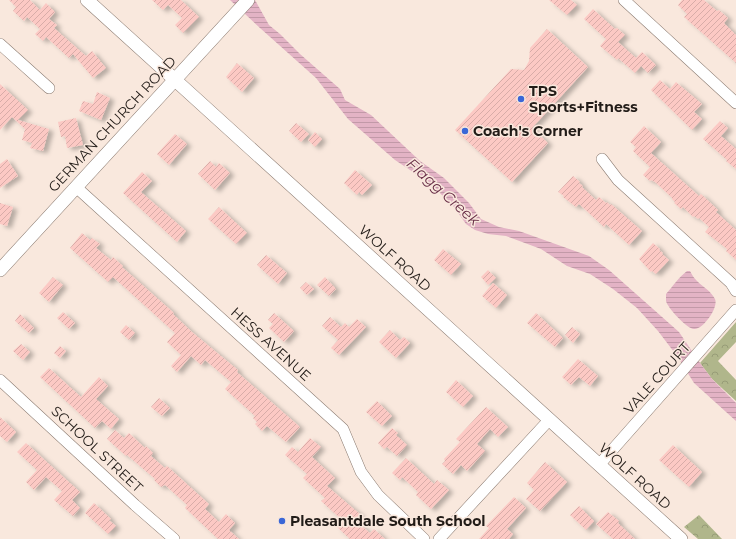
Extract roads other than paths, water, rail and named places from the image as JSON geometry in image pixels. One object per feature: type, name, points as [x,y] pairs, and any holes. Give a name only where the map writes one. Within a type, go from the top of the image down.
[{"type":"street","name":"WOLF ROAD","points":[[87,0],[679,539]]},
{"type":"street","name":"GERMAN CHURCH ROAD","points":[[0,270],[248,0]]},
{"type":"street","points":[[624,0],[736,103]]},
{"type":"street","points":[[0,44],[49,88]]},
{"type":"street","points":[[602,159],[618,180],[731,283],[736,291]]},
{"type":"street","name":"HESS AVENUE","points":[[76,188],[343,429],[361,472],[378,495],[424,539]]},
{"type":"street","name":"VALE COURT","points":[[599,465],[736,310]]},
{"type":"street","name":"SCHOOL STREET","points":[[0,380],[135,505],[174,539]]},
{"type":"street","points":[[439,539],[549,420]]},
{"type":"water","name":"Flagg Creek","points":[[230,0],[255,0],[269,25],[340,89],[345,100],[371,115],[420,161],[444,178],[469,203],[481,219],[499,227],[519,231],[589,256],[609,270],[679,332],[712,379],[736,403],[736,421],[694,383],[677,356],[658,331],[637,308],[613,289],[590,274],[567,266],[541,249],[506,236],[488,234],[475,230],[466,224],[451,203],[425,180],[395,160],[348,119],[316,78]]},
{"type":"water","points":[[687,271],[690,271],[696,280],[711,294],[716,303],[706,322],[702,326],[694,329],[678,317],[666,301],[666,294]]},
{"type":"place","name":"TPS Sports+Fitness","points":[[521,99]]},
{"type":"place","name":"Coach's Corner","points":[[465,131]]},
{"type":"place","name":"Pleasantdale South School","points":[[282,521]]}]
